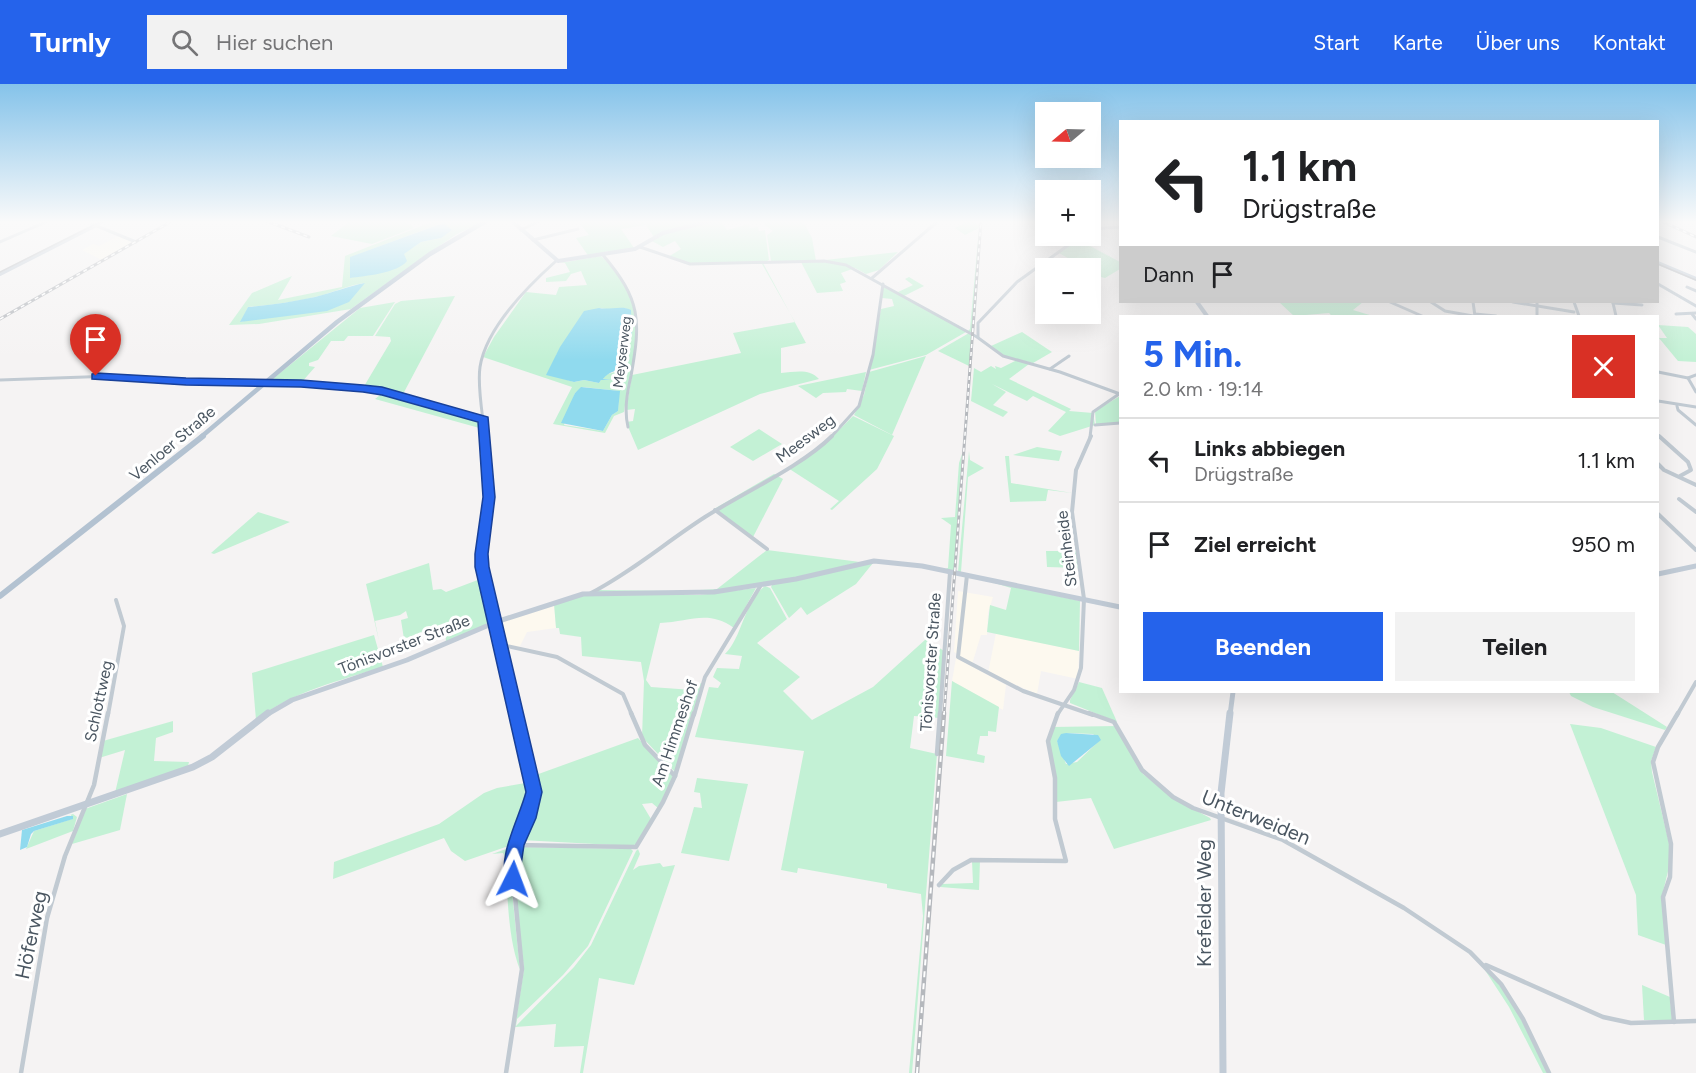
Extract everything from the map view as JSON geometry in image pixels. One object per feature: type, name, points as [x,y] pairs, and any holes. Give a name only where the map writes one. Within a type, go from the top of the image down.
[{"type":"main road","name":"Venloer Straße","points":[[0,597],[160,471],[337,322],[413,267]]},
{"type":"main road","points":[[1665,267],[1696,280]]},
{"type":"main road","name":"Tönisvorster Straße","points":[[0,834],[193,767],[212,757],[267,714],[292,700],[407,660],[496,622],[573,597],[591,593],[688,594],[762,585],[871,561],[905,563],[951,572]]},
{"type":"main road","points":[[951,572],[1083,602],[1119,607]]},
{"type":"main road","name":"Krefelder Weg","points":[[1223,1044],[1220,818],[1225,741],[1233,693]]},
{"type":"street","points":[[506,1073],[522,969],[512,865],[515,845],[527,818],[534,792],[502,645],[482,567],[489,497],[480,368],[484,351],[525,292],[550,267]]},
{"type":"street","name":"Meyserweg","points":[[613,267],[627,283],[638,312],[638,330],[625,414],[628,427]]},
{"type":"street","name":"Steinheide","points":[[850,267],[972,334],[1003,356],[1050,369],[1119,394]]},
{"type":"street","points":[[872,278],[884,267]]},
{"type":"street","points":[[978,338],[978,322],[1017,282],[1038,267]]},
{"type":"street","name":"Meesweg","points":[[591,593],[622,577],[715,510],[803,458],[827,441],[856,411],[873,355],[883,284]]},
{"type":"street","points":[[1659,286],[1696,306]]},
{"type":"street","points":[[1688,287],[1696,291]]},
{"type":"street","points":[[1392,303],[1420,315]]},
{"type":"street","points":[[1433,303],[1445,311],[1469,315]]},
{"type":"street","points":[[1622,303],[1642,305]]},
{"type":"street","points":[[1537,304],[1574,312]]},
{"type":"street","points":[[1676,314],[1694,314],[1696,319]]},
{"type":"street","points":[[1050,369],[1070,356]]},
{"type":"street","points":[[1659,372],[1688,378],[1696,375]]},
{"type":"street","points":[[0,380],[80,376],[264,383],[382,391],[484,420]]},
{"type":"street","points":[[1688,378],[1696,392]]},
{"type":"street","name":"Steinheide","points":[[1083,602],[1081,568],[1072,512],[1077,467],[1095,425],[1093,412],[1119,395]]},
{"type":"street","points":[[1659,401],[1696,408]]},
{"type":"street","points":[[1677,405],[1678,410],[1696,425]]},
{"type":"street","points":[[1095,425],[1119,423]]},
{"type":"street","points":[[1659,436],[1688,462],[1691,470],[1680,476]]},
{"type":"street","points":[[1659,465],[1664,470],[1696,485]]},
{"type":"street","points":[[1679,499],[1696,512]]},
{"type":"street","points":[[715,510],[767,549]]},
{"type":"street","points":[[1659,515],[1695,549]]},
{"type":"street","points":[[1659,574],[1696,566]]},
{"type":"street","name":"Tönisvorster Straße","points":[[937,754],[951,572]]},
{"type":"street","name":"Unterweiden","points":[[968,575],[963,596],[958,657],[1016,688],[1114,722],[1142,770],[1173,797],[1193,808],[1283,840],[1404,908],[1470,952],[1501,984],[1523,1019],[1549,1073]]},
{"type":"street","name":"Am Himmeshof","points":[[515,845],[636,847],[663,802],[675,776],[705,677],[762,585]]},
{"type":"street","name":"Schlottweg","points":[[84,806],[94,785],[123,640],[124,626],[116,600]]},
{"type":"street","points":[[939,885],[944,877],[958,865],[971,860],[1066,861],[1055,819],[1055,778],[1048,741],[1055,717],[1074,690],[1080,677],[1083,602]]},
{"type":"street","points":[[502,645],[557,657],[623,694],[645,745],[675,776]]},
{"type":"street","points":[[1674,1022],[1663,897],[1670,877],[1671,844],[1653,762],[1658,747],[1696,682]]},
{"type":"street","name":"Höferweg","points":[[21,1073],[47,918],[65,856],[84,806]]},
{"type":"street","name":"Unterweiden","points":[[1485,965],[1603,1017],[1631,1023],[1696,1021]]},
{"type":"street","points":[[1223,1044],[1223,1073]]},
{"type":"shaded area","points":[[958,591],[993,597],[988,613],[987,635],[981,635],[972,664],[954,652]]},
{"type":"shaded area","points":[[554,604],[556,628],[527,632],[519,648],[504,644],[499,623]]},
{"type":"shaded area","points":[[996,633],[1079,651],[1078,679],[1041,671],[1037,694],[988,673]]},
{"type":"shaded area","points":[[956,658],[1006,685],[1003,710],[952,681]]},
{"type":"green space","points":[[344,267],[409,267],[351,309],[259,324],[229,325],[252,293],[292,276],[278,300],[342,287]],"holes":[[[365,283],[241,322],[248,307],[302,300]]]},
{"type":"green space","points":[[567,267],[612,267],[630,292],[635,310],[637,329],[635,348],[624,412],[614,416],[605,433],[553,424],[572,387],[483,357],[494,337],[526,292],[556,295],[559,287],[587,285],[581,271],[571,274],[566,281],[546,282],[546,278],[570,272]],"holes":[[[599,308],[613,310],[626,308],[632,322],[626,356],[616,363],[622,364],[618,371],[605,375],[603,379],[611,380],[601,380],[599,383],[584,380],[574,382],[558,377],[556,355]],[[583,387],[619,391],[618,411],[612,415],[603,431],[564,425],[575,393]]]},
{"type":"green space","points":[[764,267],[765,267],[790,313]]},
{"type":"green space","points":[[804,267],[882,267],[866,274],[855,268],[841,273],[846,282],[840,284],[843,291],[817,293]]},
{"type":"green space","points":[[977,267],[972,333],[966,332],[926,355],[869,370],[881,309],[894,306],[892,299],[882,298],[883,287],[898,292],[913,285],[905,279],[909,277],[924,286],[904,296],[968,331]]},
{"type":"green space","points":[[1101,267],[1119,267],[1119,270],[1105,278],[1101,277]]},
{"type":"green space","points":[[455,296],[402,396],[363,388],[391,341],[390,337],[375,336],[395,304],[401,301]]},
{"type":"green space","points":[[395,302],[373,336],[348,336],[344,341],[331,341],[318,360],[309,363],[309,366],[315,367],[301,383],[269,382],[360,308]]},
{"type":"green space","points":[[1280,303],[1362,303],[1353,310],[1370,315],[1331,315],[1329,313],[1293,315]]},
{"type":"green space","points":[[795,322],[806,343],[781,348],[781,373],[806,372],[819,379],[760,394],[638,450],[626,422],[633,421],[635,409],[626,410],[632,375],[741,353],[733,333]]},
{"type":"green space","points":[[1659,325],[1688,327],[1696,334],[1696,362],[1678,361],[1659,338],[1667,338]]},
{"type":"green space","points":[[1022,332],[1052,352],[1033,363],[1003,356],[991,346]]},
{"type":"green space","points":[[969,333],[972,335],[969,366],[938,351]]},
{"type":"green space","points":[[926,356],[892,435],[854,415],[864,395],[869,372]]},
{"type":"green space","points":[[1017,360],[1029,364],[1009,379],[1071,409],[1069,411],[1093,413],[1095,425],[1060,436],[1048,431],[1066,412],[1033,396],[1027,401],[992,384],[1006,392],[993,405],[1008,412],[1003,417],[971,401],[974,368],[981,372],[991,366],[996,369],[995,366],[1001,368]]},
{"type":"green space","points":[[866,372],[862,391],[847,389],[846,392],[823,393],[816,398],[798,386]]},
{"type":"green space","points":[[384,392],[482,421],[483,429],[375,399]]},
{"type":"green space","points":[[1119,397],[1119,422],[1096,425],[1095,411]]},
{"type":"green space","points":[[853,416],[894,436],[877,469],[832,510],[830,509],[839,501],[788,468],[828,441]]},
{"type":"green space","points":[[759,429],[782,444],[753,461],[730,447]]},
{"type":"green space","points":[[1037,447],[1062,451],[1059,461],[1013,455]]},
{"type":"green space","points":[[969,451],[970,460],[984,468],[968,477],[961,572],[958,572]]},
{"type":"green space","points":[[962,454],[954,571],[945,569],[948,568],[951,525],[941,518],[955,517],[959,463]]},
{"type":"green space","points":[[1005,456],[1009,456],[1011,483],[1072,493],[1048,490],[1046,501],[1010,502]]},
{"type":"green space","points":[[774,474],[783,479],[752,539],[714,509]]},
{"type":"green space","points":[[258,512],[290,522],[214,554],[211,553]]},
{"type":"green space","points":[[767,550],[860,562],[799,577],[705,592],[596,592],[599,590],[717,589]]},
{"type":"green space","points":[[1046,551],[1077,551],[1080,568],[1047,567]]},
{"type":"green space","points":[[429,563],[433,590],[441,589],[446,592],[483,578],[494,622],[446,643],[445,623],[404,639],[401,620],[408,618],[406,611],[400,615],[375,621],[379,641],[366,584]]},
{"type":"green space","points":[[873,563],[856,584],[807,615],[801,607],[789,618],[771,587],[772,585]]},
{"type":"green space","points":[[988,581],[1080,601],[1079,651],[987,632],[990,605],[1006,610],[1011,588]]},
{"type":"green space","points":[[765,586],[770,588],[787,619],[757,643],[800,677],[783,691],[812,720],[873,687],[926,639],[944,651],[939,718],[914,716],[910,748],[937,754],[912,1073],[909,1073],[923,916],[921,894],[887,888],[887,884],[798,868],[797,873],[781,870],[804,751],[695,737],[709,687],[718,688],[721,683],[713,677],[717,668],[739,669],[742,656],[725,654],[731,647],[752,601]]},
{"type":"green space","points":[[756,588],[734,628],[725,622],[707,618],[660,623],[646,680],[651,687],[693,690],[697,683],[703,684],[675,772],[642,737],[644,681],[641,662],[582,656],[581,637],[560,634],[559,628],[556,628],[554,604],[583,595],[699,595]]},
{"type":"green space","points":[[374,635],[383,667],[301,694],[285,701],[256,720],[252,673]]},
{"type":"green space","points":[[952,681],[999,707],[996,732],[988,731],[988,736],[980,736],[977,754],[985,756],[984,763],[946,756]]},
{"type":"green space","points":[[1079,682],[1102,688],[1117,722],[1070,703]]},
{"type":"green space","points":[[1570,693],[1614,693],[1667,727],[1665,730],[1593,707],[1571,696]]},
{"type":"green space","points":[[173,721],[173,732],[156,738],[154,761],[189,762],[188,766],[115,793],[125,750],[99,758],[103,741]]},
{"type":"green space","points":[[1570,724],[1601,728],[1656,747],[1651,761],[1652,772],[1669,843],[1669,867],[1662,896],[1666,945],[1638,935],[1636,895]]},
{"type":"green space","points":[[1117,726],[1143,774],[1173,798],[1211,820],[1114,849],[1091,798],[1056,802],[1049,743],[1052,727]],"holes":[[[1066,733],[1093,734],[1100,740],[1077,762],[1066,764],[1057,741]]]},
{"type":"green space","points":[[638,738],[672,775],[672,779],[658,808],[652,803],[642,804],[651,819],[636,844],[632,846],[521,840],[534,801],[533,776]]},
{"type":"green space","points":[[697,778],[748,784],[729,861],[681,853],[694,807],[702,808],[700,793],[694,792]]},
{"type":"green space","points":[[531,782],[532,787],[524,821],[514,844],[465,861],[451,851],[444,838],[333,879],[334,862],[439,824],[484,793],[497,788]]},
{"type":"green space","points":[[127,794],[120,830],[72,844],[85,809]]},
{"type":"green space","points":[[73,814],[77,817],[73,831],[26,849],[34,831],[72,819],[71,815],[67,816]]},
{"type":"green space","points":[[522,847],[631,849],[633,851],[588,946],[563,975],[517,1019],[516,1026],[574,967],[591,945],[636,851],[638,849],[640,854],[633,870],[639,866],[660,863],[663,867],[675,865],[634,985],[599,978],[583,1073],[580,1073],[584,1046],[554,1047],[556,1024],[515,1027],[524,969],[514,869],[517,850]]},
{"type":"green space","points":[[512,849],[512,891],[520,970],[510,929],[505,857],[503,853],[492,854]]},
{"type":"green space","points":[[980,860],[979,890],[940,887],[942,884],[973,883],[972,861]]},
{"type":"green space","points":[[1481,964],[1511,1002],[1547,1073],[1543,1073],[1509,1007]]},
{"type":"green space","points":[[1642,985],[1670,997],[1672,1020],[1644,1020]]},
{"type":"water","points":[[350,267],[398,267],[381,273],[350,278]]},
{"type":"water","points":[[365,283],[349,302],[327,311],[240,322],[248,307],[306,299]]},
{"type":"water","points":[[599,308],[631,310],[632,335],[626,347],[628,350],[626,356],[616,362],[619,365],[624,363],[603,379],[612,380],[601,380],[599,383],[584,380],[574,382],[546,375],[560,347],[584,311]]},
{"type":"water","points":[[581,387],[620,391],[618,411],[612,415],[603,431],[561,423],[575,393]]},
{"type":"water","points":[[1061,734],[1098,735],[1101,740],[1069,766],[1061,756],[1057,741]]},
{"type":"water","points":[[73,816],[73,819],[34,831],[27,847],[20,850],[22,830]]},
{"type":"tram line","points":[[0,272],[10,267]]},
{"type":"tram line","points":[[1665,267],[1696,280]]},
{"type":"railway","points":[[0,319],[91,267]]},
{"type":"railway","points":[[944,715],[978,267]]},
{"type":"railway","points":[[917,1073],[944,713]]},
{"type":"route","points":[[96,376],[167,381],[269,382],[382,391],[484,420],[489,497],[482,567],[502,645],[534,792],[527,818],[515,845],[512,865],[513,879]]}]
